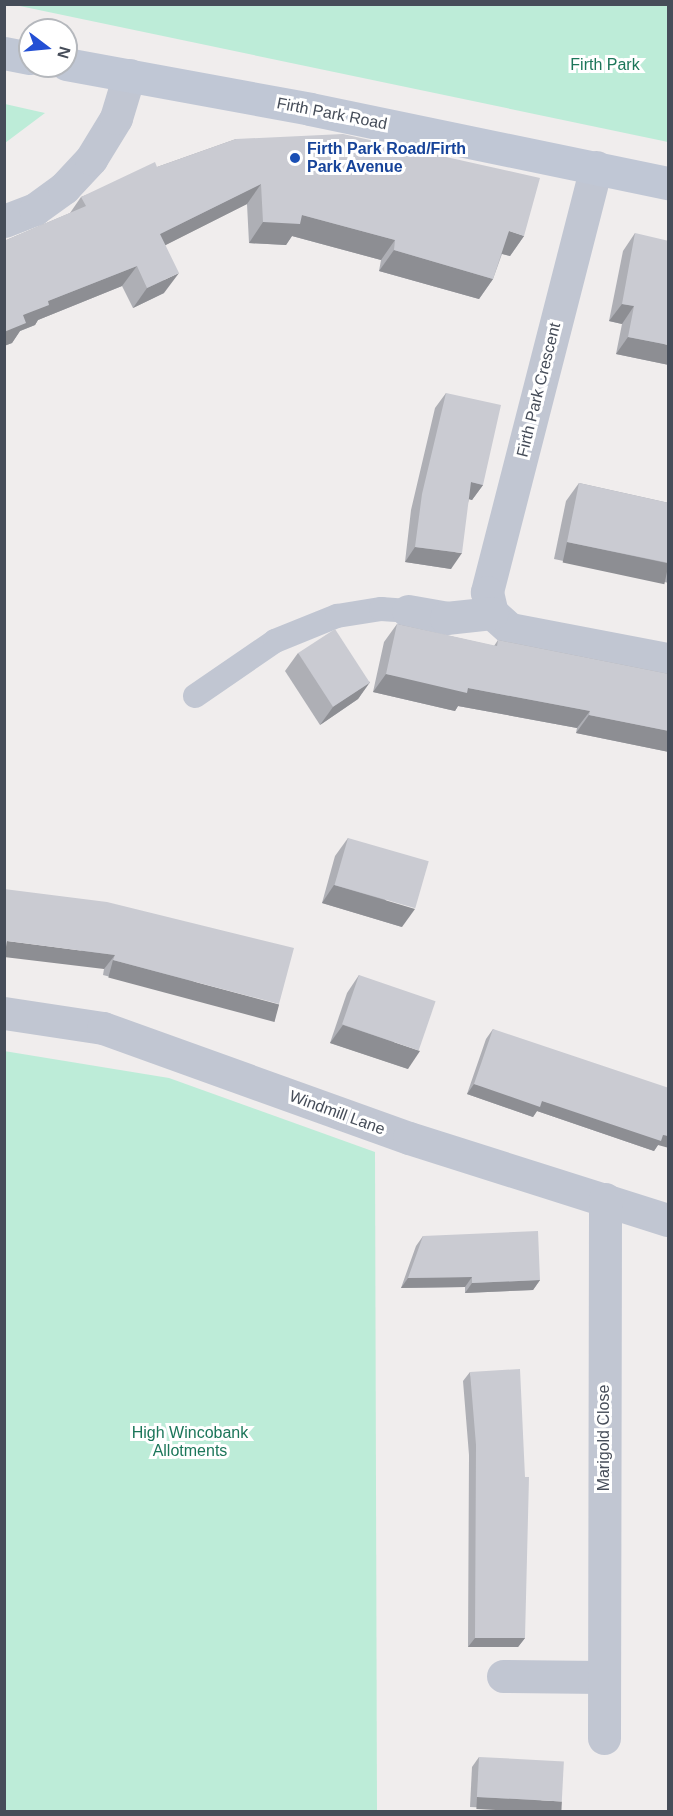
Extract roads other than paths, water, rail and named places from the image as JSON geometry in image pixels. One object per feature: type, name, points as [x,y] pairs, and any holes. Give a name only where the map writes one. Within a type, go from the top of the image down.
[{"type":"main road","name":"Firth Park Road","points":[[78,66],[669,183]]},
{"type":"street","points":[[4,221],[35,209],[64,188],[91,159],[116,118],[129,75]]},
{"type":"street","name":"Firth Park Crescent","points":[[492,613],[487,592],[596,167]]},
{"type":"street","points":[[408,612],[446,618],[492,613],[510,629],[669,659]]},
{"type":"street","name":"Windmill Lane","points":[[4,1013],[103,1028],[409,1138],[669,1220]]},
{"type":"street","name":"Marigold Close","points":[[604,1738],[602,1677],[605,1199]]},
{"type":"street","points":[[503,1676],[602,1677]]},
{"type":"lane","points":[[195,696],[275,641],[326,620],[381,609],[408,612]]},
{"type":"place","name":"Firth Park Road/Firth Park Avenue","points":[[295,158]]},
{"type":"park label","name":"Firth Park","points":[[605,65]]},
{"type":"park label","name":"High Wincobank Allotments","points":[[190,1442]]}]
